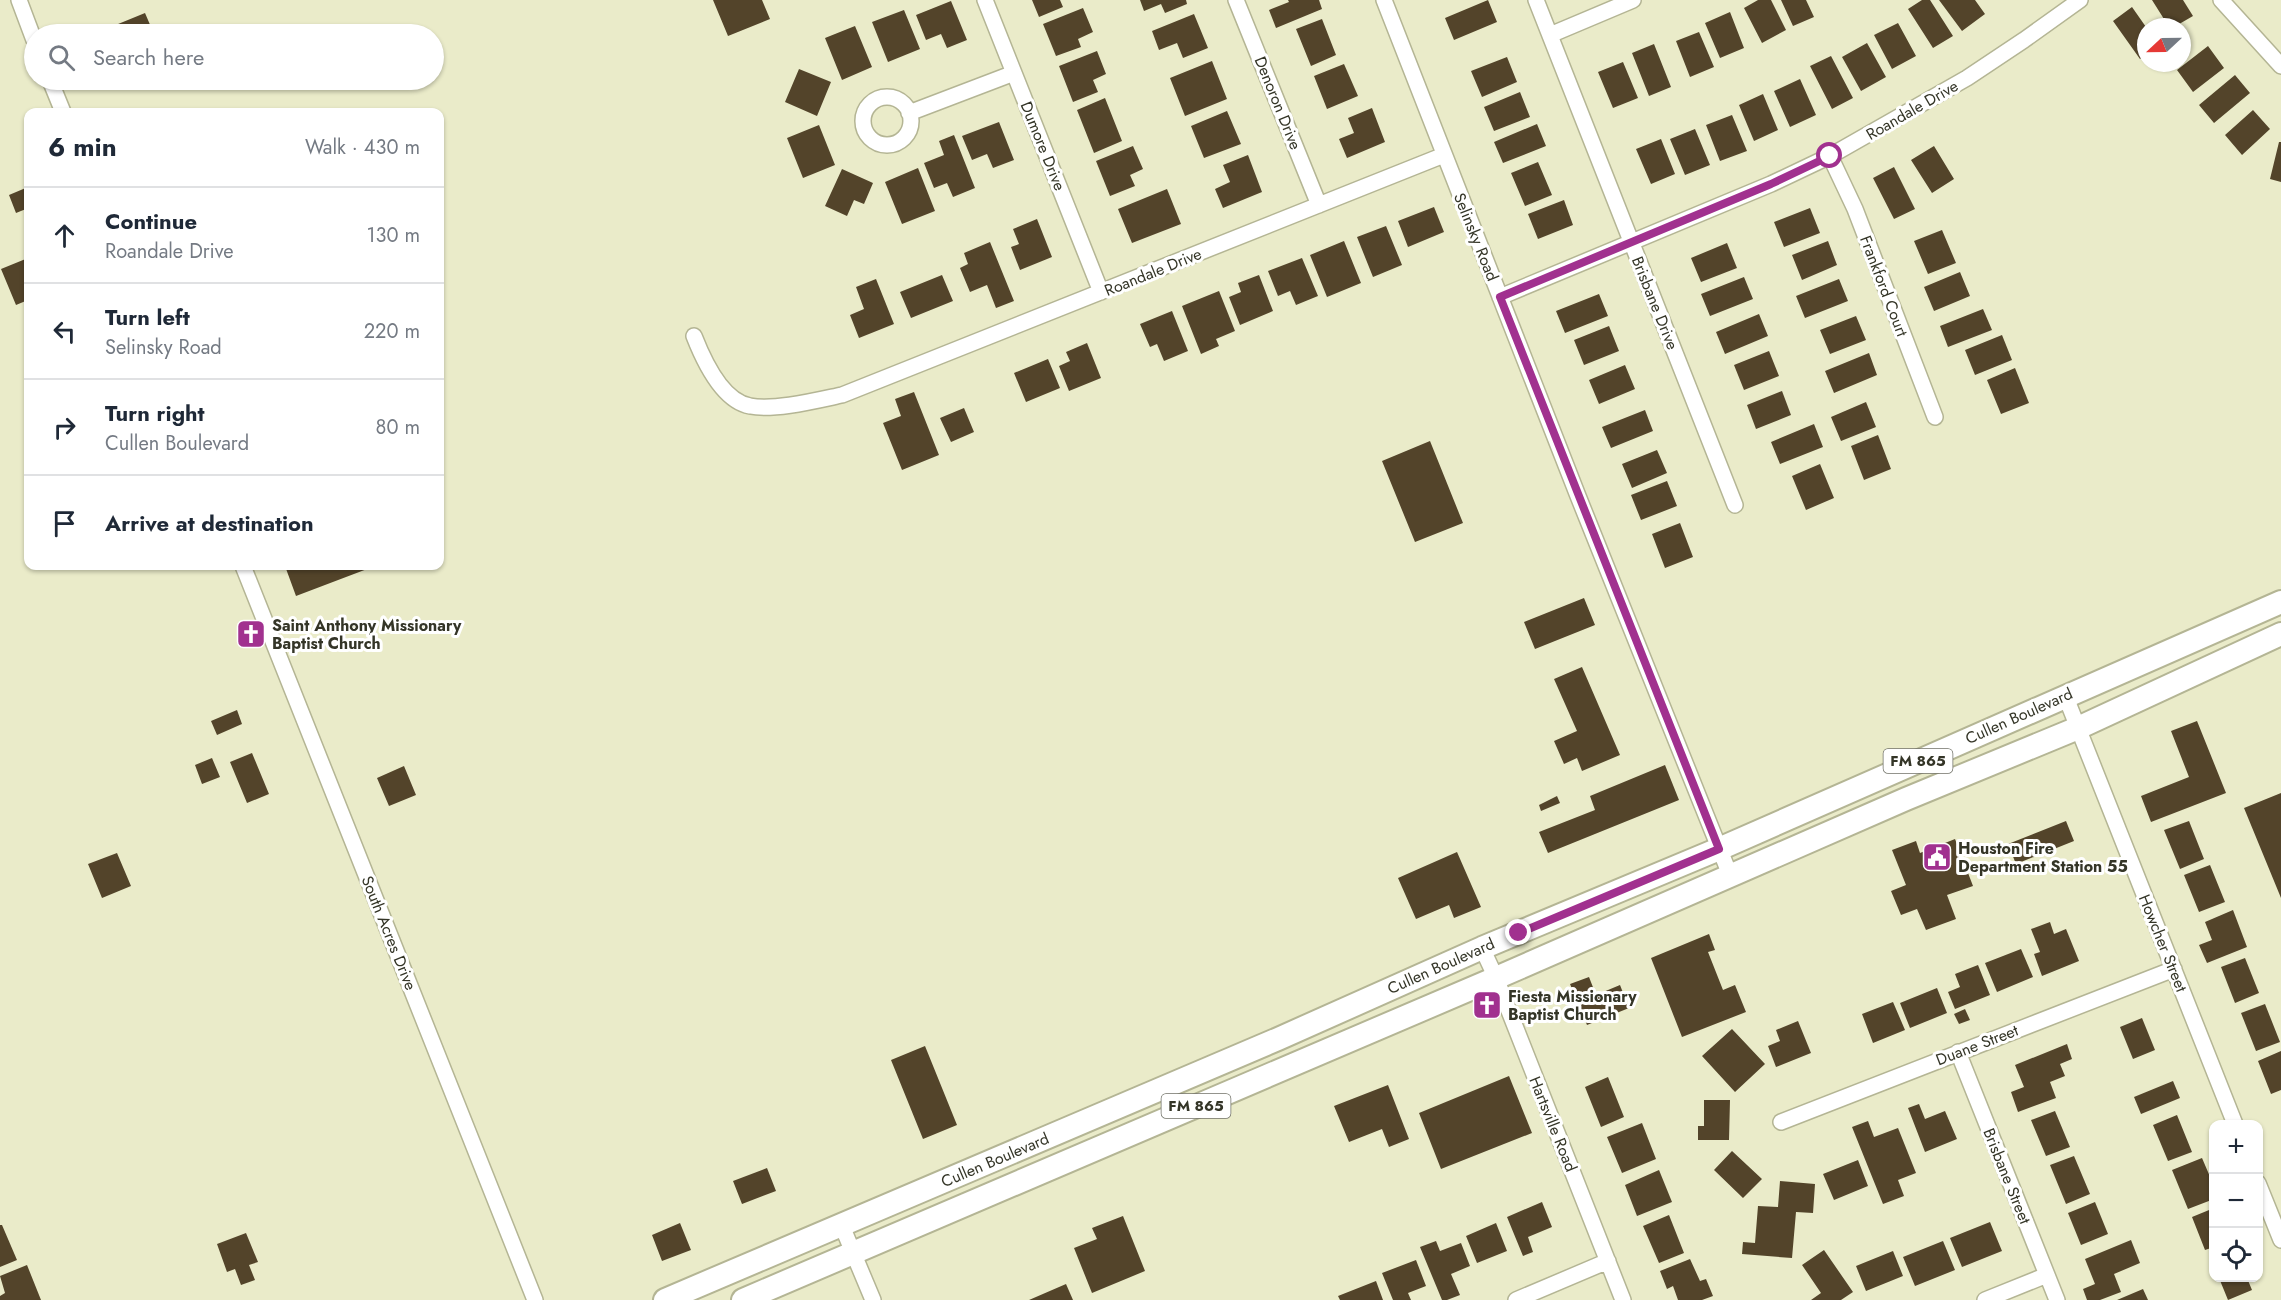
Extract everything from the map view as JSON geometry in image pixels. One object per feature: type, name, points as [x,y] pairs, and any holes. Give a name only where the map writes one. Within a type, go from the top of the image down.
[{"type":"main road","name":"Cullen Boulevard","points":[[665,1300],[1278,1039],[1482,948],[1719,849],[2281,602]]},
{"type":"main road","name":"Cullen Boulevard","points":[[743,1300],[1496,978],[1906,799],[2078,728],[2281,634]]},
{"type":"main road","points":[[1895,771],[1906,799]]},
{"type":"main road","points":[[1278,1039],[1288,1067]]},
{"type":"main road","points":[[1076,1125],[1086,1153]]},
{"type":"street","points":[[19,0],[28,24]]},
{"type":"street","name":"Dumore Drive","points":[[985,0],[1101,292]]},
{"type":"street","name":"Denoron Drive","points":[[1236,0],[1318,205]]},
{"type":"street","name":"Selinsky Road","points":[[1384,0],[1730,875]]},
{"type":"street","name":"Brisbane Drive","points":[[1536,0],[1735,505]]},
{"type":"street","points":[[1550,35],[1633,0]]},
{"type":"street","name":"Roandale Drive","points":[[1500,297],[1771,184],[1830,156],[1967,78],[2080,0]]},
{"type":"street","points":[[2221,0],[2281,66]]},
{"type":"street","points":[[909,113],[1014,73]]},
{"type":"street","points":[[54,90],[61,108]]},
{"type":"street","name":"Roandale Drive","points":[[694,336],[703,359],[717,381],[732,397],[749,406],[776,406],[813,401],[861,388],[1444,155]]},
{"type":"street","name":"Frankford Court","points":[[1830,156],[1855,209],[1935,417]]},
{"type":"street","name":"South Acres Drive","points":[[245,570],[535,1300]]},
{"type":"street","name":"Howcher Street","points":[[2065,695],[2233,1120]]},
{"type":"street","name":"Hartsville Road","points":[[1482,948],[1496,978],[1623,1300]]},
{"type":"street","name":"Duane Street","points":[[1781,1122],[2174,969]]},
{"type":"street","name":"Brisbane Street","points":[[1958,1052],[2056,1300]]},
{"type":"street","points":[[2263,1193],[2281,1240]]},
{"type":"street","points":[[842,1226],[873,1300]]},
{"type":"street","points":[[1516,1300],[1608,1261]]},
{"type":"street","points":[[1985,1300],[2047,1275]]},
{"type":"building","points":[[713,0],[762,0],[770,19],[728,36]]},
{"type":"building","points":[[1032,0],[1060,0],[1063,7],[1039,17]]},
{"type":"building","points":[[1140,0],[1186,0],[1187,4],[1165,13],[1161,4],[1144,11]]},
{"type":"building","points":[[1288,0],[1319,0],[1322,9],[1276,28],[1269,10],[1289,2]]},
{"type":"building","points":[[1488,0],[1497,22],[1454,40],[1445,18]]},
{"type":"building","points":[[1758,0],[1771,0],[1786,30],[1762,43],[1744,8]]},
{"type":"building","points":[[1781,0],[1806,0],[1814,17],[1793,26]]},
{"type":"building","points":[[1922,0],[1930,0],[1953,36],[1933,48],[1908,9]]},
{"type":"building","points":[[1939,0],[1975,0],[1985,14],[1962,31]]},
{"type":"building","points":[[2152,0],[2183,0],[2193,16],[2190,18],[2163,18]]},
{"type":"building","points":[[951,1],[967,40],[947,48],[941,34],[926,40],[916,15]]},
{"type":"building","points":[[2132,7],[2140,18],[2137,18],[2137,55],[2113,21]]},
{"type":"building","points":[[1083,8],[1093,32],[1078,39],[1081,47],[1056,56],[1043,24]]},
{"type":"building","points":[[904,10],[920,49],[888,62],[872,22]]},
{"type":"building","points":[[1730,12],[1744,48],[1720,58],[1705,23]]},
{"type":"building","points":[[145,13],[150,24],[118,24]]},
{"type":"building","points":[[1194,14],[1208,48],[1183,58],[1177,43],[1159,50],[1152,31]]},
{"type":"building","points":[[1322,19],[1336,55],[1311,66],[1296,29]]},
{"type":"building","points":[[1898,23],[1916,56],[1892,69],[1874,35]]},
{"type":"building","points":[[855,26],[872,67],[842,80],[825,38]]},
{"type":"building","points":[[1699,32],[1714,67],[1690,77],[1676,41]]},
{"type":"building","points":[[1867,43],[1886,77],[1861,91],[1842,57]]},
{"type":"building","points":[[1654,44],[1671,87],[1649,96],[1632,53]]},
{"type":"building","points":[[2208,46],[2224,68],[2193,92],[2178,72],[2191,72],[2191,59]]},
{"type":"building","points":[[1097,51],[1106,74],[1093,80],[1098,92],[1073,102],[1059,66]]},
{"type":"building","points":[[1831,56],[1853,98],[1832,109],[1810,66]]},
{"type":"building","points":[[1507,57],[1517,82],[1482,97],[1471,71]]},
{"type":"building","points":[[1212,61],[1227,99],[1185,116],[1170,78]]},
{"type":"building","points":[[1623,62],[1638,98],[1613,108],[1598,72]]},
{"type":"building","points":[[1344,64],[1358,96],[1327,109],[1314,76]]},
{"type":"building","points":[[799,69],[831,82],[817,116],[785,102]]},
{"type":"building","points":[[2235,75],[2250,93],[2214,123],[2199,105]]},
{"type":"building","points":[[1800,79],[1816,115],[1790,127],[1774,91]]},
{"type":"building","points":[[1520,92],[1530,117],[1494,131],[1484,107]]},
{"type":"building","points":[[1763,94],[1778,130],[1754,141],[1739,105]]},
{"type":"building","points":[[1105,98],[1122,141],[1094,153],[1077,110]]},
{"type":"building","points":[[1372,108],[1385,142],[1347,158],[1339,139],[1354,133],[1348,118]]},
{"type":"building","points":[[2253,110],[2270,129],[2242,155],[2225,135]]},
{"type":"building","points":[[1227,111],[1241,144],[1204,158],[1191,126]]},
{"type":"building","points":[[1732,115],[1747,151],[1720,161],[1706,125]]},
{"type":"building","points":[[999,122],[1014,160],[993,168],[987,154],[972,160],[962,136]]},
{"type":"building","points":[[1537,124],[1546,146],[1503,163],[1494,142]]},
{"type":"building","points":[[819,125],[835,165],[803,178],[787,138]]},
{"type":"building","points":[[1695,129],[1710,165],[1685,175],[1670,139]]},
{"type":"building","points":[[954,135],[975,188],[953,197],[947,183],[934,188],[924,163],[944,155],[939,141]]},
{"type":"building","points":[[1661,139],[1675,174],[1651,184],[1636,149]]},
{"type":"building","points":[[2279,142],[2281,142],[2281,182],[2270,179]]},
{"type":"building","points":[[1133,146],[1143,169],[1130,175],[1135,186],[1110,196],[1096,161]]},
{"type":"building","points":[[1934,146],[1954,179],[1932,193],[1911,160]]},
{"type":"building","points":[[1248,155],[1262,192],[1223,208],[1215,189],[1230,182],[1223,165]]},
{"type":"building","points":[[1538,162],[1552,195],[1525,206],[1511,173]]},
{"type":"building","points":[[1894,167],[1915,209],[1894,219],[1873,178]]},
{"type":"building","points":[[918,168],[935,211],[902,224],[885,182]]},
{"type":"building","points":[[842,169],[873,183],[864,204],[854,200],[847,216],[825,206]]},
{"type":"building","points":[[24,189],[24,210],[16,213],[9,195]]},
{"type":"building","points":[[1167,189],[1181,224],[1132,243],[1118,209]]},
{"type":"building","points":[[1564,200],[1573,225],[1538,239],[1528,214]]},
{"type":"building","points":[[1434,207],[1444,232],[1408,247],[1398,221]]},
{"type":"building","points":[[1810,208],[1820,233],[1784,247],[1774,222]]},
{"type":"building","points":[[1037,219],[1052,257],[1020,270],[1011,247],[1019,244],[1013,229]]},
{"type":"building","points":[[1386,226],[1402,265],[1373,277],[1357,237]]},
{"type":"building","points":[[1942,230],[1956,263],[1928,274],[1914,241]]},
{"type":"building","points":[[1344,241],[1361,283],[1327,297],[1310,255]]},
{"type":"building","points":[[1828,241],[1837,265],[1802,280],[1792,255]]},
{"type":"building","points":[[990,242],[1014,301],[996,308],[987,285],[970,292],[960,268],[968,264],[964,253]]},
{"type":"building","points":[[1727,243],[1737,268],[1701,282],[1691,258]]},
{"type":"building","points":[[1302,258],[1318,296],[1296,305],[1290,291],[1278,296],[1268,271]]},
{"type":"building","points":[[24,260],[24,302],[16,305],[1,269]]},
{"type":"building","points":[[1960,272],[1970,296],[1934,311],[1924,287]]},
{"type":"building","points":[[942,275],[953,301],[911,318],[900,292]]},
{"type":"building","points":[[1259,275],[1273,311],[1240,325],[1229,297],[1241,292],[1238,283]]},
{"type":"building","points":[[1744,277],[1753,299],[1710,316],[1701,294]]},
{"type":"building","points":[[876,279],[894,324],[859,338],[850,315],[864,309],[856,287]]},
{"type":"building","points":[[1839,279],[1848,301],[1805,318],[1796,296]]},
{"type":"building","points":[[1219,291],[1235,331],[1216,339],[1219,346],[1201,354],[1182,306]]},
{"type":"building","points":[[1599,294],[1608,316],[1565,333],[1556,311]]},
{"type":"building","points":[[1983,309],[1992,330],[1948,347],[1940,326]]},
{"type":"building","points":[[1172,311],[1188,351],[1164,361],[1157,344],[1150,347],[1140,324]]},
{"type":"building","points":[[1759,314],[1768,336],[1725,354],[1716,332]]},
{"type":"building","points":[[1856,316],[1866,340],[1830,354],[1820,330]]},
{"type":"building","points":[[1609,326],[1619,351],[1584,365],[1574,340]]},
{"type":"building","points":[[2002,335],[2012,360],[1975,375],[1965,350]]},
{"type":"building","points":[[1087,343],[1101,378],[1069,391],[1059,366],[1070,361],[1066,352]]},
{"type":"building","points":[[1769,351],[1779,376],[1744,390],[1734,365]]},
{"type":"building","points":[[1869,353],[1877,375],[1834,393],[1825,371]]},
{"type":"building","points":[[1048,359],[1060,388],[1026,402],[1014,373]]},
{"type":"building","points":[[1625,365],[1635,389],[1599,404],[1589,380]]},
{"type":"building","points":[[2015,368],[2029,403],[2001,414],[1987,380]]},
{"type":"building","points":[[1782,391],[1791,415],[1756,429],[1747,405]]},
{"type":"building","points":[[914,392],[939,455],[902,470],[883,423],[901,416],[895,399]]},
{"type":"building","points":[[1866,402],[1876,427],[1841,441],[1831,417]]},
{"type":"building","points":[[964,408],[974,432],[951,442],[940,418]]},
{"type":"building","points":[[1645,410],[1653,431],[1611,448],[1602,427]]},
{"type":"building","points":[[1814,424],[1823,447],[1780,464],[1771,442]]},
{"type":"building","points":[[1878,435],[1891,469],[1864,480],[1851,446]]},
{"type":"building","points":[[1430,441],[1463,523],[1415,542],[1382,461]]},
{"type":"building","points":[[1657,450],[1667,473],[1632,488],[1622,464]]},
{"type":"building","points":[[1820,464],[1834,498],[1806,510],[1792,476]]},
{"type":"building","points":[[1667,481],[1677,506],[1641,520],[1631,495]]},
{"type":"building","points":[[1680,523],[1693,557],[1665,568],[1652,534]]},
{"type":"building","points":[[286,570],[364,570],[296,596]]},
{"type":"building","points":[[1584,598],[1595,625],[1535,649],[1524,622]]},
{"type":"building","points":[[1582,667],[1620,755],[1582,771],[1577,758],[1564,764],[1554,741],[1577,731],[1554,679]]},
{"type":"building","points":[[237,710],[242,724],[217,735],[211,721]]},
{"type":"building","points":[[2197,721],[2226,793],[2151,822],[2141,796],[2189,777],[2171,731]]},
{"type":"building","points":[[252,753],[269,794],[247,803],[230,762]]},
{"type":"building","points":[[212,758],[220,777],[202,784],[195,765]]},
{"type":"building","points":[[1665,765],[1679,800],[1548,853],[1539,832],[1595,810],[1590,796]]},
{"type":"building","points":[[404,766],[416,795],[389,806],[377,778]]},
{"type":"building","points":[[2281,793],[2281,898],[2244,808]]},
{"type":"building","points":[[1557,796],[1560,803],[1541,811],[1539,805]]},
{"type":"building","points":[[2066,821],[2074,841],[2016,864],[2008,844]]},
{"type":"building","points":[[2189,821],[2204,859],[2180,869],[2164,830]]},
{"type":"building","points":[[1955,839],[1973,886],[1947,895],[1956,919],[1926,930],[1917,909],[1901,915],[1891,891],[1906,885],[1892,850],[1916,841],[1920,853]]},
{"type":"building","points":[[1457,852],[1481,907],[1454,918],[1449,905],[1416,919],[1398,878]]},
{"type":"building","points":[[117,853],[131,886],[102,898],[88,864]]},
{"type":"building","points":[[2210,865],[2225,902],[2199,912],[2184,875]]},
{"type":"building","points":[[2233,910],[2247,947],[2207,963],[2199,945],[2212,940],[2205,922]]},
{"type":"building","points":[[2050,922],[2054,934],[2066,929],[2079,961],[2042,976],[2034,954],[2040,952],[2031,929]]},
{"type":"building","points":[[1709,934],[1715,950],[1708,952],[1723,990],[1735,985],[1746,1012],[1682,1037],[1651,958]]},
{"type":"building","points":[[2021,949],[2033,977],[1997,992],[1985,963]]},
{"type":"building","points":[[2245,958],[2259,993],[2235,1003],[2221,967]]},
{"type":"building","points":[[1978,965],[1990,995],[1955,1009],[1948,992],[1960,987],[1955,974]]},
{"type":"building","points":[[1589,977],[1596,995],[1620,985],[1629,1008],[1587,1025],[1570,984]]},
{"type":"building","points":[[1937,988],[1947,1013],[1910,1028],[1900,1003]]},
{"type":"building","points":[[1893,1002],[1905,1030],[1873,1043],[1862,1014]]},
{"type":"building","points":[[2265,1004],[2280,1042],[2256,1051],[2241,1013]]},
{"type":"building","points":[[1965,1009],[1970,1020],[1959,1024],[1954,1014]]},
{"type":"building","points":[[2142,1018],[2155,1050],[2133,1059],[2120,1027]]},
{"type":"building","points":[[1798,1021],[1811,1053],[1776,1067],[1768,1046],[1780,1041],[1776,1030]]},
{"type":"building","points":[[1732,1029],[1765,1064],[1735,1092],[1702,1056]]},
{"type":"building","points":[[2067,1044],[2072,1059],[2060,1064],[2065,1076],[2050,1082],[2056,1098],[2018,1112],[2011,1092],[2024,1087],[2015,1065]]},
{"type":"building","points":[[925,1046],[957,1125],[923,1139],[891,1060]]},
{"type":"building","points":[[2281,1051],[2281,1090],[2271,1094],[2258,1061]]},
{"type":"building","points":[[1509,1076],[1532,1133],[1441,1169],[1419,1113]]},
{"type":"building","points":[[1608,1077],[1624,1117],[1601,1127],[1585,1087]]},
{"type":"building","points":[[2173,1081],[2180,1098],[2141,1114],[2134,1097]]},
{"type":"building","points":[[1388,1085],[1409,1139],[1389,1147],[1382,1129],[1349,1142],[1334,1106]]},
{"type":"building","points":[[1704,1100],[1730,1100],[1729,1140],[1698,1140],[1698,1126],[1704,1126]]},
{"type":"building","points":[[1919,1104],[1925,1119],[1945,1111],[1957,1139],[1925,1152],[1908,1108]]},
{"type":"building","points":[[2055,1111],[2070,1147],[2046,1156],[2031,1120]]},
{"type":"building","points":[[2177,1115],[2192,1152],[2168,1161],[2153,1125]]},
{"type":"building","points":[[1868,1121],[1874,1137],[1898,1128],[1916,1173],[1898,1180],[1904,1196],[1883,1204],[1852,1127]]},
{"type":"building","points":[[1642,1123],[1656,1159],[1622,1173],[1607,1137]]},
{"type":"building","points":[[1732,1151],[1762,1179],[1743,1198],[1714,1170]]},
{"type":"building","points":[[2074,1156],[2090,1194],[2066,1204],[2050,1165]]},
{"type":"building","points":[[2202,1158],[2209,1174],[2209,1201],[2188,1209],[2172,1170]]},
{"type":"building","points":[[1858,1160],[1868,1186],[1834,1200],[1823,1174]]},
{"type":"building","points":[[767,1168],[776,1191],[742,1204],[733,1181]]},
{"type":"building","points":[[1659,1170],[1672,1202],[1637,1216],[1625,1185]]},
{"type":"building","points":[[1780,1181],[1815,1184],[1813,1213],[1796,1212],[1792,1258],[1742,1254],[1743,1242],[1755,1243],[1758,1206],[1778,1207]]},
{"type":"building","points":[[1542,1202],[1552,1227],[1528,1237],[1533,1252],[1523,1256],[1507,1217]]},
{"type":"building","points":[[2095,1202],[2108,1234],[2081,1245],[2068,1213]]},
{"type":"building","points":[[2209,1210],[2209,1249],[2205,1250],[2192,1217]]},
{"type":"building","points":[[1669,1215],[1684,1253],[1659,1263],[1643,1226]]},
{"type":"building","points":[[1123,1216],[1145,1271],[1092,1293],[1074,1248],[1097,1239],[1092,1228]]},
{"type":"building","points":[[1990,1222],[2002,1251],[1962,1267],[1950,1238]]},
{"type":"building","points":[[680,1223],[691,1250],[662,1261],[652,1235]]},
{"type":"building","points":[[1496,1223],[1507,1251],[1477,1263],[1466,1236]]},
{"type":"building","points":[[0,1225],[17,1260],[0,1267]]},
{"type":"building","points":[[246,1233],[258,1262],[249,1265],[255,1280],[241,1285],[235,1269],[227,1272],[217,1244]]},
{"type":"building","points":[[2131,1240],[2140,1263],[2114,1274],[2121,1292],[2100,1300],[2087,1300],[2083,1289],[2095,1284],[2085,1259]]},
{"type":"building","points":[[1436,1241],[1440,1251],[1461,1243],[1470,1266],[1451,1274],[1460,1295],[1447,1300],[1442,1300],[1420,1247]]},
{"type":"building","points":[[1943,1241],[1955,1270],[1915,1286],[1903,1257]]},
{"type":"building","points":[[1824,1250],[1853,1292],[1841,1300],[1811,1300],[1821,1293],[1802,1265]]},
{"type":"building","points":[[1893,1251],[1903,1276],[1866,1291],[1856,1266]]},
{"type":"building","points":[[1690,1259],[1700,1281],[1706,1279],[1713,1296],[1702,1300],[1678,1300],[1673,1286],[1667,1289],[1660,1271]]},
{"type":"building","points":[[1416,1260],[1426,1286],[1408,1293],[1411,1300],[1393,1300],[1382,1273]]},
{"type":"building","points":[[27,1265],[41,1300],[0,1300],[0,1296],[5,1293],[0,1276]]},
{"type":"building","points":[[1376,1281],[1383,1300],[1340,1300],[1338,1296]]},
{"type":"building","points":[[2221,1282],[2249,1282],[2252,1290],[2228,1300]]},
{"type":"building","points":[[1066,1284],[1073,1300],[1029,1300]]},
{"type":"building","points":[[2143,1289],[2148,1300],[2117,1300]]},
{"type":"place","name":"Saint Anthony Missionary Baptist Church","points":[[251,634]]},
{"type":"place","name":"Houston Fire Department Station 55","points":[[1937,857]]},
{"type":"place","name":"Fiesta Missionary Baptist Church","points":[[1487,1005]]},
{"type":"route","points":[[1519,933],[1719,849],[1500,297],[1771,184],[1830,156]]}]
